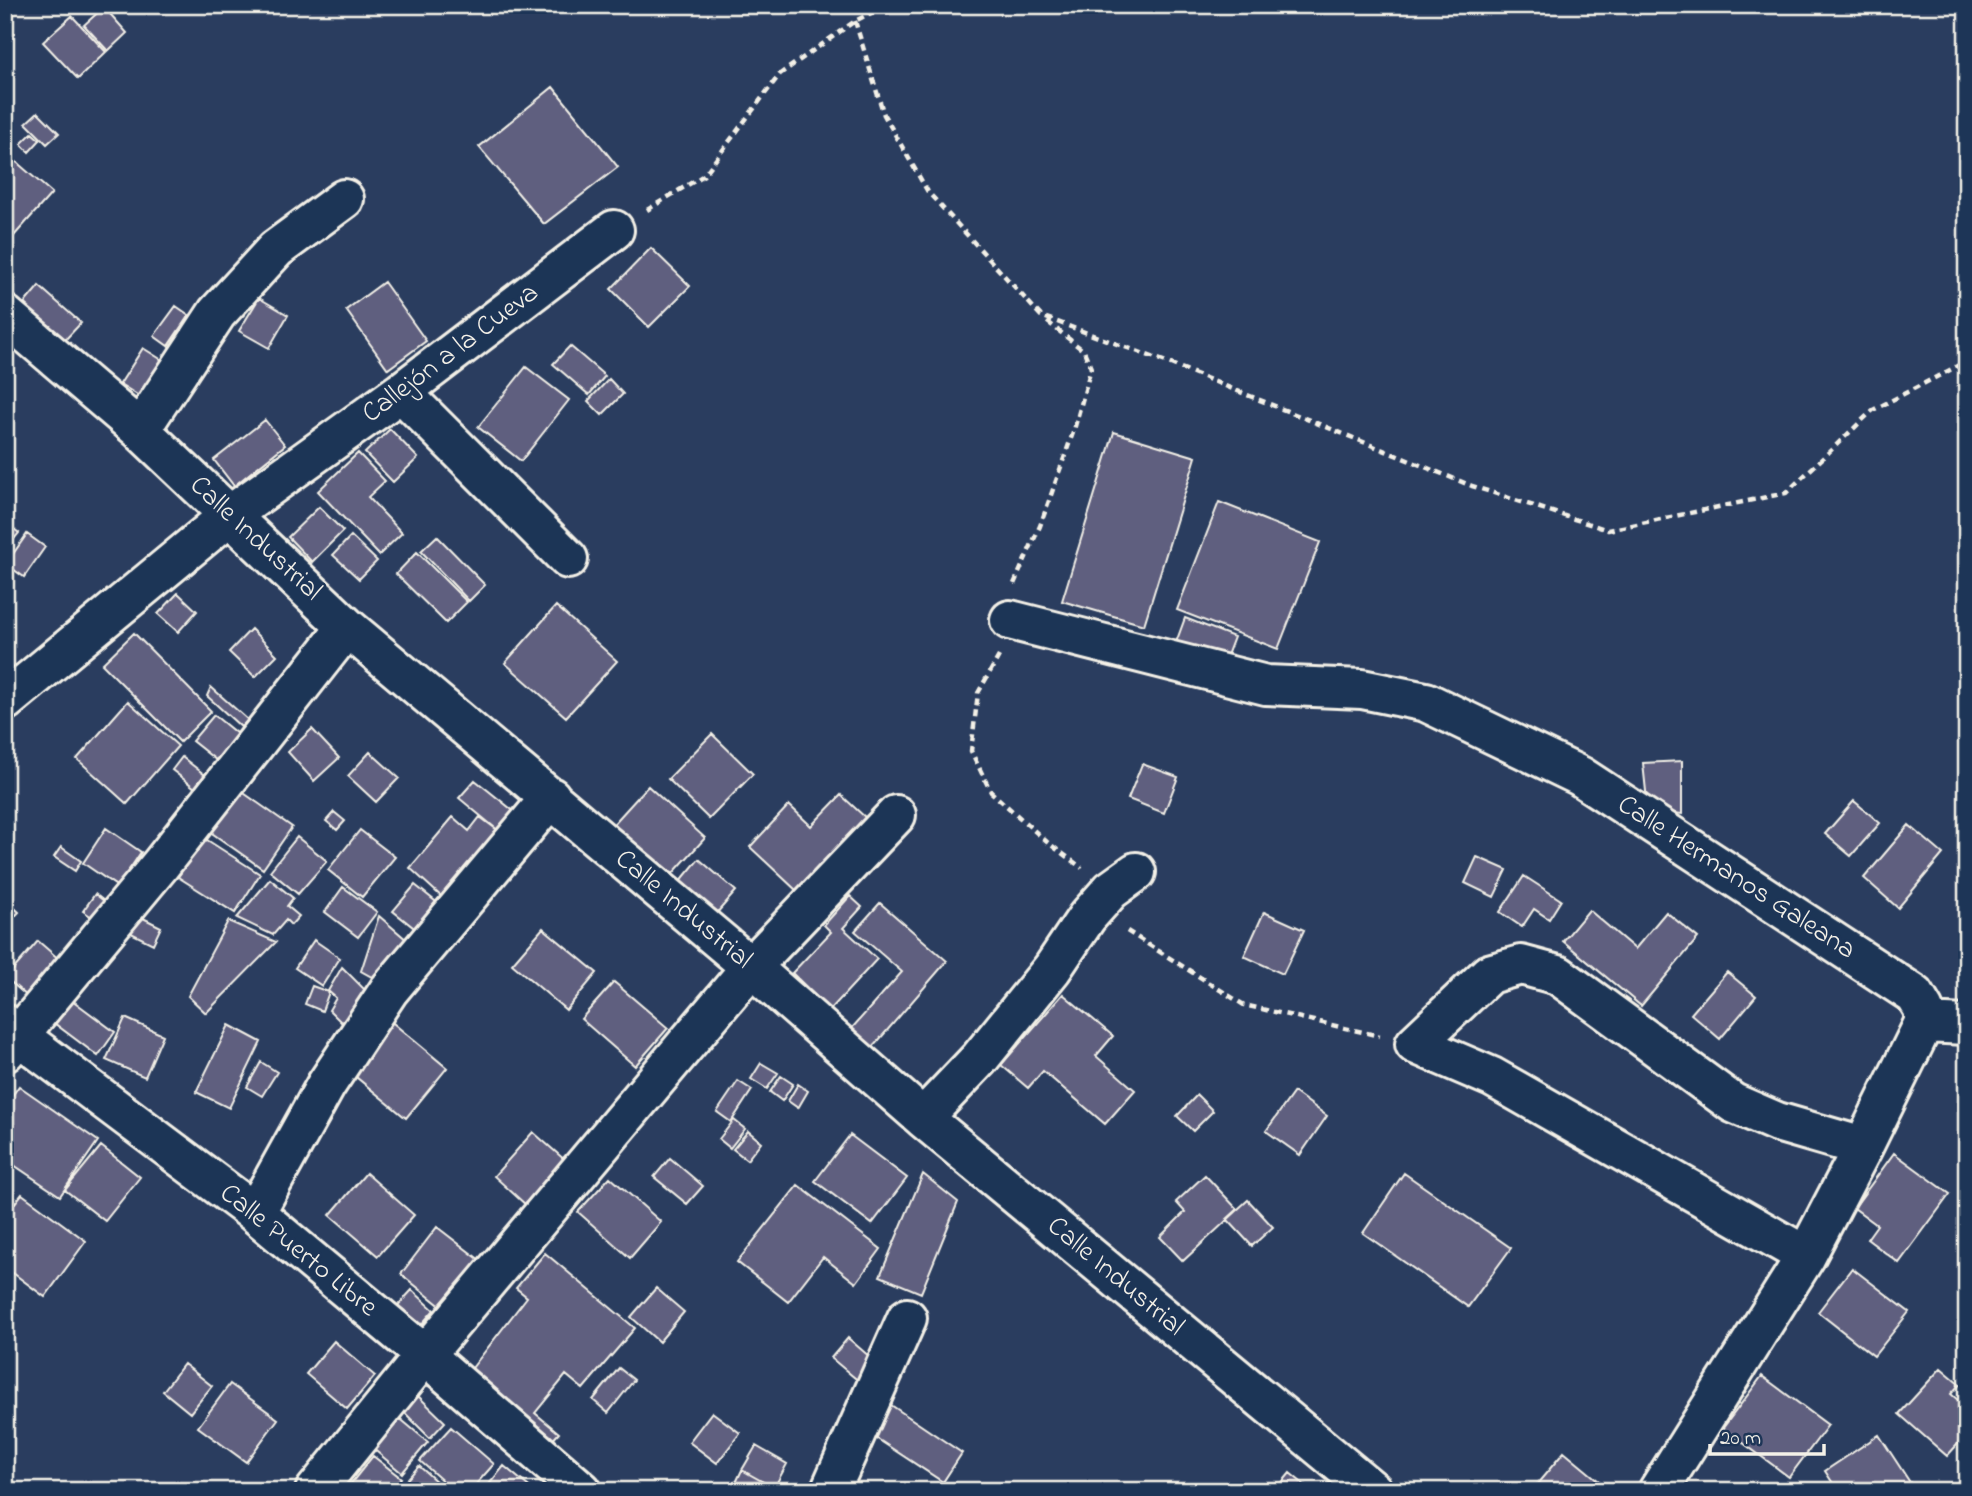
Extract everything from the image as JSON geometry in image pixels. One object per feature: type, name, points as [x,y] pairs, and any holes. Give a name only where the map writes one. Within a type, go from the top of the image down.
[{"type":"street","points":[[140,430],[217,313],[276,248],[344,199]]},
{"type":"street","name":"Callejón a la Cueva","points":[[5,701],[230,515],[401,392],[614,230]]},
{"type":"street","name":"Calle Industrial","points":[[5,315],[140,430],[348,627],[751,967],[923,1118],[1373,1491]]},
{"type":"street","points":[[401,392],[568,559]]},
{"type":"street","name":"Calle Hermanos Galeana","points":[[1010,620],[1266,685],[1362,689],[1426,702],[1591,783],[1915,995],[1924,1010],[1924,1023]]},
{"type":"street","points":[[10,1037],[161,864],[348,627]]},
{"type":"street","points":[[255,1213],[326,1086],[389,990],[551,797]]},
{"type":"street","points":[[315,1491],[425,1355],[751,967],[897,815]]},
{"type":"street","points":[[923,1118],[980,1058],[1111,893]]},
{"type":"street","points":[[1806,1256],[1492,1077],[1415,1044],[1489,974],[1521,965],[1558,975],[1733,1103],[1777,1122],[1863,1147]]},
{"type":"street","points":[[1658,1491],[1806,1256],[1924,1023],[1967,1025]]},
{"type":"street","name":"Calle Puerto Libre","points":[[10,1037],[255,1213],[582,1491]]},
{"type":"street","points":[[830,1491],[907,1318]]},
{"type":"path","points":[[614,230],[704,175],[780,74],[855,21],[887,5]]},
{"type":"path","points":[[855,21],[884,115],[928,192],[1041,316],[1084,351],[1091,369],[1074,430],[1040,527],[1010,592],[1010,620],[1001,652],[978,693],[971,751],[991,792],[1047,842],[1111,893],[1115,923],[1244,1005],[1415,1044]]},
{"type":"path","points":[[1041,316],[1167,362],[1472,486],[1608,530],[1786,493],[1873,410],[1967,361]]},
{"type":"building","points":[[104,7],[127,33],[108,51],[84,25]]},
{"type":"building","points":[[72,16],[106,52],[78,79],[43,42]]},
{"type":"building","points":[[553,87],[618,167],[544,224],[479,147]]},
{"type":"building","points":[[38,112],[59,133],[47,144],[26,123]]},
{"type":"building","points":[[32,133],[40,140],[29,152],[21,144]]},
{"type":"building","points":[[5,152],[52,193],[5,246]]},
{"type":"building","points":[[651,248],[690,286],[649,327],[611,289]]},
{"type":"building","points":[[384,282],[426,341],[388,369],[346,310]]},
{"type":"building","points":[[39,286],[81,323],[64,341],[23,305]]},
{"type":"building","points":[[259,298],[288,315],[269,348],[239,331]]},
{"type":"building","points":[[176,306],[189,315],[168,346],[154,336]]},
{"type":"building","points":[[570,346],[605,376],[589,395],[553,364]]},
{"type":"building","points":[[143,348],[162,360],[139,396],[120,384]]},
{"type":"building","points":[[526,367],[569,400],[521,461],[478,427]]},
{"type":"building","points":[[609,379],[623,394],[602,415],[588,401]]},
{"type":"building","points":[[265,420],[285,445],[234,486],[214,460]]},
{"type":"building","points":[[390,429],[418,458],[393,482],[365,453]]},
{"type":"building","points":[[1114,432],[1196,457],[1144,625],[1062,601]]},
{"type":"building","points":[[358,453],[385,481],[368,497],[402,533],[379,555],[318,491]]},
{"type":"building","points":[[1219,502],[1320,542],[1278,649],[1177,610]]},
{"type":"building","points":[[319,507],[343,531],[312,562],[288,537]]},
{"type":"building","points":[[5,522],[19,533],[5,550]]},
{"type":"building","points":[[27,534],[45,547],[24,577],[6,564]]},
{"type":"building","points":[[351,536],[377,561],[359,579],[333,555]]},
{"type":"building","points":[[437,536],[485,585],[469,601],[421,551]]},
{"type":"building","points":[[417,552],[467,602],[446,623],[396,574]]},
{"type":"building","points":[[178,593],[197,611],[178,632],[158,614]]},
{"type":"building","points":[[556,606],[617,661],[566,717],[505,663]]},
{"type":"building","points":[[1185,618],[1234,637],[1223,666],[1174,648]]},
{"type":"building","points":[[251,629],[277,655],[255,677],[229,652]]},
{"type":"building","points":[[134,633],[211,711],[180,742],[102,664]]},
{"type":"building","points":[[211,687],[248,720],[241,727],[207,696]]},
{"type":"building","points":[[128,701],[178,746],[127,804],[77,759]]},
{"type":"building","points":[[214,715],[242,738],[221,764],[192,741]]},
{"type":"building","points":[[312,729],[339,758],[314,781],[288,752]]},
{"type":"building","points":[[712,734],[753,774],[709,819],[668,779]]},
{"type":"building","points":[[370,752],[399,778],[376,802],[348,776]]},
{"type":"building","points":[[182,757],[205,775],[195,788],[172,770]]},
{"type":"building","points":[[1682,761],[1682,814],[1648,810],[1643,763]]},
{"type":"building","points":[[1142,764],[1178,777],[1164,813],[1128,799]]},
{"type":"building","points":[[475,780],[516,813],[500,832],[459,798]]},
{"type":"building","points":[[648,786],[705,838],[666,881],[609,829]]},
{"type":"building","points":[[238,789],[292,827],[263,869],[209,831]]},
{"type":"building","points":[[841,795],[866,818],[797,891],[750,847],[789,805],[811,826]]},
{"type":"building","points":[[1854,801],[1880,823],[1851,856],[1825,834]]},
{"type":"building","points":[[334,812],[345,821],[337,830],[326,821]]},
{"type":"building","points":[[453,817],[469,831],[480,817],[500,832],[444,899],[410,868]]},
{"type":"building","points":[[1909,825],[1943,854],[1898,908],[1864,878]]},
{"type":"building","points":[[106,828],[141,852],[118,887],[83,863]]},
{"type":"building","points":[[360,830],[395,857],[362,897],[328,870]]},
{"type":"building","points":[[297,837],[327,861],[298,894],[270,871]]},
{"type":"building","points":[[204,838],[260,874],[235,913],[178,877]]},
{"type":"building","points":[[61,847],[81,861],[75,871],[54,857]]},
{"type":"building","points":[[1477,857],[1507,870],[1494,897],[1465,883]]},
{"type":"building","points":[[699,859],[736,891],[709,922],[673,890]]},
{"type":"building","points":[[1524,876],[1561,900],[1549,919],[1534,909],[1522,927],[1500,912]]},
{"type":"building","points":[[270,879],[293,898],[287,906],[299,916],[291,925],[286,920],[273,935],[237,918]]},
{"type":"building","points":[[415,885],[440,905],[418,931],[393,911]]},
{"type":"building","points":[[343,887],[377,912],[358,937],[325,912]]},
{"type":"building","points":[[95,894],[109,905],[98,921],[83,911]]},
{"type":"building","points":[[850,896],[862,907],[843,928],[877,959],[830,1010],[792,973],[831,932],[824,925]]},
{"type":"building","points":[[5,899],[19,912],[5,927]]},
{"type":"building","points":[[880,903],[947,961],[866,1055],[844,1037],[902,972],[855,931]]},
{"type":"building","points":[[1589,910],[1635,949],[1666,912],[1698,938],[1641,1006],[1563,941]]},
{"type":"building","points":[[1264,912],[1304,930],[1283,974],[1244,956]]},
{"type":"building","points":[[139,916],[161,927],[153,944],[131,933]]},
{"type":"building","points":[[379,916],[408,941],[379,981],[361,971]]},
{"type":"building","points":[[228,921],[276,942],[206,1013],[188,996]]},
{"type":"building","points":[[543,928],[597,973],[566,1010],[512,964]]},
{"type":"building","points":[[314,940],[340,958],[322,986],[295,968]]},
{"type":"building","points":[[38,941],[60,960],[28,997],[6,978]]},
{"type":"building","points":[[342,967],[367,992],[344,1025],[329,1010],[336,998],[328,991]]},
{"type":"building","points":[[1727,972],[1756,996],[1720,1039],[1691,1014]]},
{"type":"building","points":[[614,982],[668,1028],[635,1066],[581,1019]]},
{"type":"building","points":[[312,986],[329,992],[322,1011],[305,1004]]},
{"type":"building","points":[[1063,994],[1113,1036],[1096,1056],[1135,1090],[1105,1124],[1043,1071],[1028,1088],[1001,1065]]},
{"type":"building","points":[[68,997],[115,1032],[98,1056],[50,1020]]},
{"type":"building","points":[[125,1018],[163,1035],[145,1077],[106,1060]]},
{"type":"building","points":[[387,1018],[447,1068],[406,1118],[345,1068]]},
{"type":"building","points":[[229,1025],[261,1042],[229,1108],[196,1092]]},
{"type":"building","points":[[261,1062],[277,1072],[262,1096],[247,1087]]},
{"type":"building","points":[[761,1063],[778,1073],[767,1089],[751,1079]]},
{"type":"building","points":[[781,1076],[793,1084],[782,1101],[770,1092]]},
{"type":"building","points":[[738,1081],[752,1090],[731,1122],[717,1112]]},
{"type":"building","points":[[798,1084],[808,1091],[798,1108],[788,1101]]},
{"type":"building","points":[[19,1086],[98,1141],[60,1196],[5,1159],[5,1106]]},
{"type":"building","points":[[1294,1092],[1327,1116],[1300,1155],[1266,1131]]},
{"type":"building","points":[[1197,1095],[1213,1111],[1193,1131],[1177,1116]]},
{"type":"building","points":[[734,1120],[745,1129],[730,1148],[719,1139]]},
{"type":"building","points":[[748,1131],[761,1142],[747,1160],[733,1149]]},
{"type":"building","points":[[533,1132],[566,1161],[526,1205],[494,1176]]},
{"type":"building","points":[[850,1135],[907,1178],[872,1224],[815,1181]]},
{"type":"building","points":[[101,1146],[140,1177],[105,1221],[65,1190]]},
{"type":"building","points":[[1894,1153],[1950,1194],[1899,1263],[1867,1239],[1877,1225],[1854,1208]]},
{"type":"building","points":[[670,1158],[703,1186],[687,1204],[654,1177]]},
{"type":"building","points":[[366,1173],[414,1215],[378,1256],[330,1215]]},
{"type":"building","points":[[1404,1173],[1511,1248],[1468,1307],[1363,1233]]},
{"type":"building","points":[[923,1174],[958,1202],[921,1293],[880,1276]]},
{"type":"building","points":[[1205,1175],[1238,1210],[1183,1261],[1160,1237],[1185,1212],[1176,1202]]},
{"type":"building","points":[[610,1177],[661,1222],[630,1258],[578,1212]]},
{"type":"building","points":[[798,1185],[881,1249],[856,1283],[823,1257],[788,1302],[737,1262]]},
{"type":"building","points":[[22,1194],[86,1241],[45,1297],[5,1267],[5,1216]]},
{"type":"building","points":[[1248,1200],[1273,1227],[1252,1246],[1227,1219]]},
{"type":"building","points":[[437,1227],[481,1261],[443,1308],[401,1274]]},
{"type":"building","points":[[545,1253],[635,1328],[583,1389],[566,1375],[535,1413],[559,1433],[550,1443],[469,1372],[527,1297],[516,1288]]},
{"type":"building","points":[[1852,1268],[1909,1312],[1874,1356],[1818,1312]]},
{"type":"building","points":[[656,1288],[684,1312],[659,1342],[631,1317]]},
{"type":"building","points":[[412,1290],[434,1310],[413,1334],[390,1314]]},
{"type":"building","points":[[848,1338],[878,1364],[861,1383],[831,1358]]},
{"type":"building","points":[[334,1341],[375,1376],[347,1409],[306,1374]]},
{"type":"building","points":[[184,1364],[212,1386],[190,1413],[163,1391]]},
{"type":"building","points":[[619,1368],[634,1380],[608,1413],[593,1400]]},
{"type":"building","points":[[1941,1368],[1960,1384],[1951,1394],[1967,1408],[1967,1434],[1947,1456],[1899,1414]]},
{"type":"building","points":[[1762,1376],[1828,1425],[1789,1477],[1723,1428]]},
{"type":"building","points":[[230,1384],[278,1419],[246,1462],[198,1427]]},
{"type":"building","points":[[417,1395],[445,1422],[430,1438],[402,1410]]},
{"type":"building","points":[[882,1399],[962,1453],[943,1482],[870,1434]]},
{"type":"building","points":[[712,1412],[740,1433],[717,1463],[689,1442]]},
{"type":"building","points":[[397,1416],[428,1442],[402,1473],[371,1447]]},
{"type":"building","points":[[451,1427],[494,1464],[470,1491],[454,1491],[420,1461]]},
{"type":"building","points":[[1879,1435],[1911,1484],[1901,1491],[1838,1491],[1825,1471]]},
{"type":"building","points":[[756,1446],[787,1464],[774,1488],[742,1470]]},
{"type":"building","points":[[1564,1452],[1611,1491],[1545,1491],[1537,1484]]},
{"type":"building","points":[[373,1456],[401,1478],[390,1491],[345,1491]]},
{"type":"building","points":[[419,1466],[447,1491],[406,1491],[401,1486]]},
{"type":"building","points":[[504,1466],[534,1491],[489,1491],[486,1488]]},
{"type":"building","points":[[742,1470],[774,1488],[783,1491],[732,1491]]},
{"type":"building","points":[[1290,1473],[1312,1491],[1275,1491]]}]
